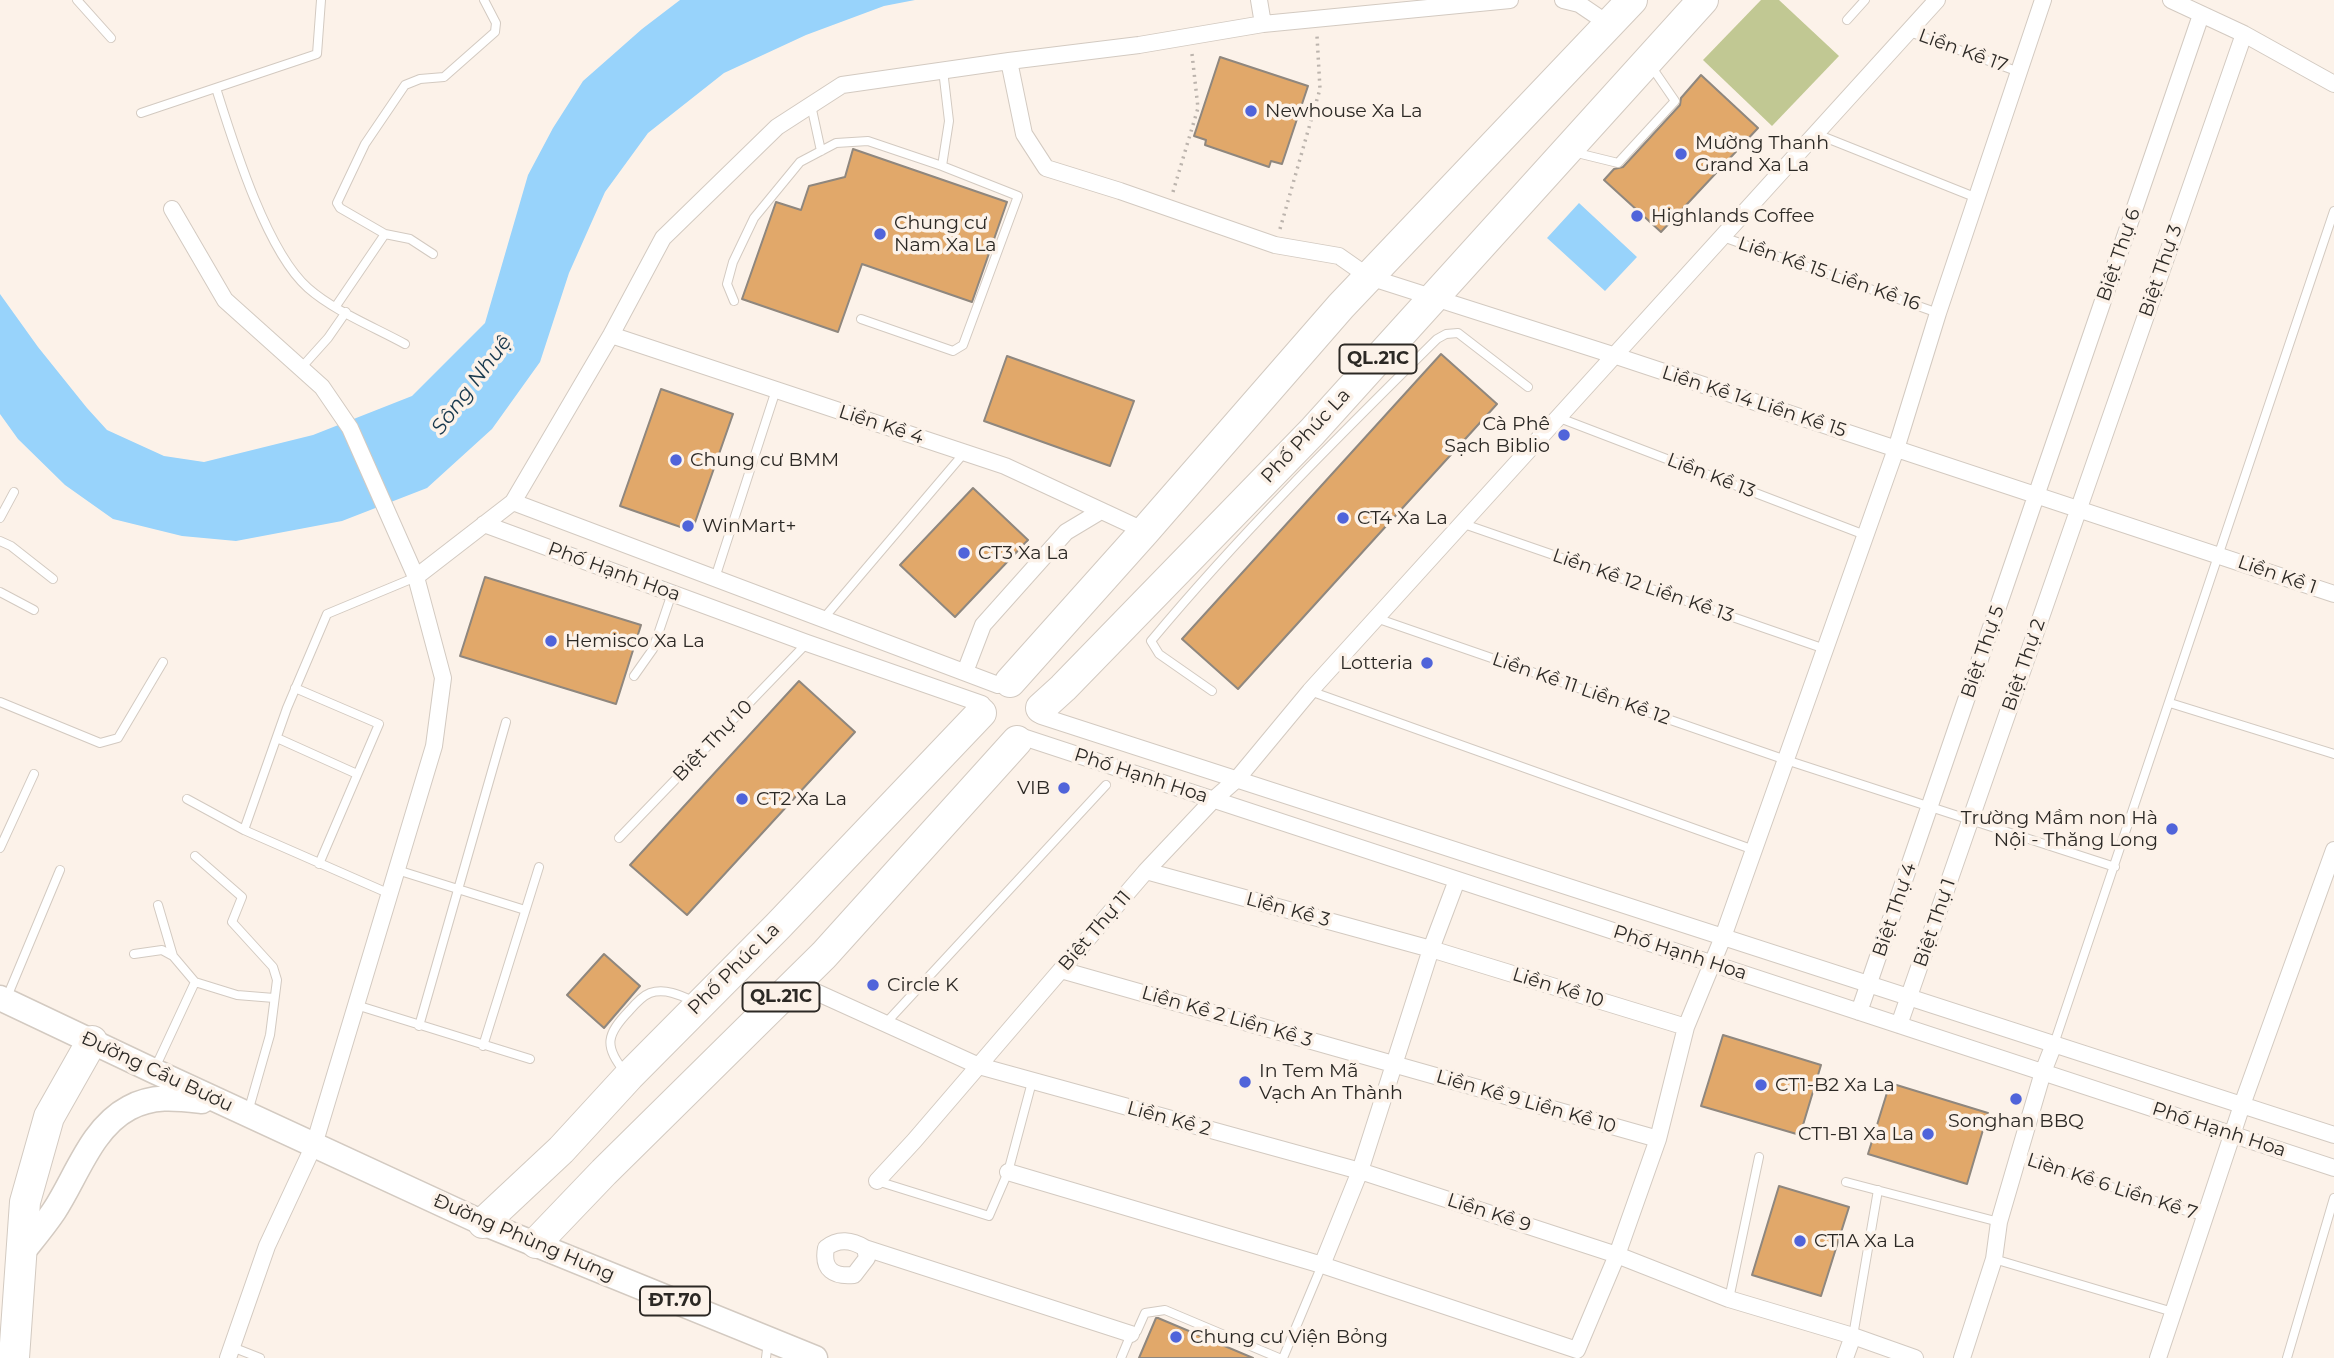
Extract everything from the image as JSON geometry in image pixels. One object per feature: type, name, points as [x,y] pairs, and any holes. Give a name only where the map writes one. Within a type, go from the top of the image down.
[{"type":"highway","name":"Phố Phúc La","points":[[483,1223],[561,1150],[699,1003],[778,926],[1145,531],[1341,306],[1632,0]]},
{"type":"highway","name":"Phố Phúc La","points":[[536,1243],[604,1172],[796,983],[1063,688],[1289,471],[1433,298],[1703,0]]},
{"type":"highway","points":[[1021,683],[1030,689],[1037,697],[1031,726],[1007,743],[989,732],[983,723],[993,696],[1021,683]]},
{"type":"highway","points":[[14,1358],[25,1202],[49,1117],[92,1041]]},
{"type":"main road","name":"Đường Cầu Bươu","points":[[3,999],[314,1145]]},
{"type":"main road","points":[[21,1254],[54,1210],[93,1144],[114,1119],[128,1108],[151,1099],[168,1097],[222,1103]]},
{"type":"main road","name":"Đường Phùng Hưng","points":[[314,1145],[483,1223],[617,1278],[767,1348],[815,1358]]},
{"type":"street","points":[[1259,0],[1263,24]]},
{"type":"street","points":[[416,578],[513,502],[611,335],[663,239],[777,127],[842,85],[1139,45],[1263,24],[1510,0]]},
{"type":"street","points":[[1563,0],[1579,4],[1610,25]]},
{"type":"street","name":"Biệt Thự 11","points":[[877,1181],[1146,871],[1213,800],[1237,779],[1310,691],[1720,236],[1937,0]]},
{"type":"street","points":[[1008,1172],[1322,1265],[1580,1354],[1658,1139],[1686,1027],[1714,964],[1896,449],[1938,313],[2043,0]]},
{"type":"street","points":[[2171,0],[2244,34],[2334,84]]},
{"type":"street","name":"Biệt Thự 6","points":[[2036,496],[2201,15]]},
{"type":"street","name":"Biệt Thự 3","points":[[2078,509],[2244,34]]},
{"type":"street","name":"Liền Kề 14 Liền Kề 15","points":[[1009,61],[1024,134],[1046,168],[1275,245],[1339,256],[1369,277],[2078,509]]},
{"type":"street","points":[[172,209],[225,300],[322,387],[350,428],[416,578],[443,678],[434,746],[314,1145],[267,1246],[230,1352]]},
{"type":"street","name":"Liền Kề 4","points":[[611,335],[1005,466],[1145,531]]},
{"type":"street","name":"Biệt Thự 5","points":[[1929,808],[2036,496]]},
{"type":"street","name":"Phố Hạnh Hoa","points":[[513,502],[965,672],[993,696]]},
{"type":"street","name":"Liền Kề 1","points":[[2078,509],[2334,594]]},
{"type":"street","name":"Biệt Thự 2","points":[[1970,820],[2078,509]]},
{"type":"street","points":[[965,672],[984,625],[1066,533],[1101,511]]},
{"type":"street","name":"Phố Hạnh Hoa","points":[[484,524],[807,643],[993,696]]},
{"type":"street","name":"Phố Hạnh Hoa","points":[[1031,726],[1237,779],[2334,1135]]},
{"type":"street","name":"Phố Hạnh Hoa","points":[[1031,726],[1213,800],[2334,1168]]},
{"type":"street","name":"Biệt Thự 4","points":[[1859,1012],[1929,808]]},
{"type":"street","name":"Biệt Thự 1","points":[[1899,1025],[1970,820]]},
{"type":"street","points":[[2158,1358],[2242,1105],[2328,887],[2334,850]]},
{"type":"street","name":"Liền Kề 3","points":[[1146,871],[1431,949]]},
{"type":"street","points":[[1322,1265],[1360,1171],[1431,949],[1457,880]]},
{"type":"street","name":"Liền Kề 10","points":[[1431,949],[1686,1027]]},
{"type":"street","name":"Liền Kề 2 Liền Kề 3","points":[[1061,970],[1393,1065]]},
{"type":"street","name":"Liền Kề 2","points":[[796,983],[979,1066],[1360,1171]]},
{"type":"street","points":[[1962,1358],[1994,1259],[1999,1222],[2043,1072],[2054,1044]]},
{"type":"street","name":"Liền Kề 9 Liền Kề 10","points":[[1393,1065],[1658,1139]]},
{"type":"street","name":"Liền Kề 9","points":[[1360,1171],[1617,1255],[1729,1298],[1853,1336],[1914,1358]]},
{"type":"street","points":[[865,1248],[1131,1334]]},
{"type":"street","points":[[1845,1358],[1853,1336]]},
{"type":"lane","points":[[77,0],[111,38]]},
{"type":"lane","points":[[141,113],[317,54],[321,0]]},
{"type":"lane","points":[[433,254],[410,239],[385,234],[340,208],[337,203],[365,144],[405,85],[420,79],[444,77],[495,32],[495,23],[484,0]]},
{"type":"lane","points":[[1847,20],[1865,0]]},
{"type":"lane","name":"Liền Kề 17","points":[[1907,31],[2019,72]]},
{"type":"lane","points":[[1566,151],[1618,163],[1647,132],[1675,101],[1648,61]]},
{"type":"lane","points":[[942,166],[949,121],[943,70]]},
{"type":"lane","points":[[216,88],[266,224],[284,257],[305,286],[335,306],[405,344]]},
{"type":"lane","points":[[811,105],[821,151]]},
{"type":"lane","points":[[1814,133],[1977,198]]},
{"type":"lane","points":[[734,301],[727,284],[733,262],[754,218],[800,162],[836,143],[868,141],[1018,196],[963,345],[953,351],[861,319]]},
{"type":"lane","points":[[2054,1044],[2334,211]]},
{"type":"lane","points":[[335,306],[385,234]]},
{"type":"lane","name":"Liền Kề 15 Liền Kề 16","points":[[1720,236],[1938,313]]},
{"type":"lane","points":[[301,368],[328,338],[346,312]]},
{"type":"lane","points":[[1212,691],[1159,654],[1151,641],[1289,471],[1437,339],[1446,334],[1458,333],[1528,387]]},
{"type":"lane","points":[[715,578],[776,390]]},
{"type":"lane","name":"Liền Kề 13","points":[[1557,417],[1866,535]]},
{"type":"lane","points":[[823,619],[965,453]]},
{"type":"lane","points":[[0,518],[14,492]]},
{"type":"lane","name":"Liền Kề 12 Liền Kề 13","points":[[1461,523],[1825,649]]},
{"type":"lane","points":[[0,541],[11,546],[53,579]]},
{"type":"lane","points":[[244,830],[295,688],[327,614],[416,578]]},
{"type":"lane","points":[[0,592],[34,610]]},
{"type":"lane","points":[[634,676],[653,649],[671,593]]},
{"type":"lane","name":"Liền Kề 11 Liền Kề 12","points":[[1376,618],[1786,760],[2115,867]]},
{"type":"lane","name":"Biệt Thự 10","points":[[618,838],[807,643]]},
{"type":"lane","points":[[0,702],[100,743],[118,738],[163,662]]},
{"type":"lane","points":[[295,688],[379,724],[319,864]]},
{"type":"lane","points":[[1310,691],[1754,850]]},
{"type":"lane","points":[[2169,703],[2334,754]]},
{"type":"lane","points":[[419,1026],[506,722]]},
{"type":"lane","points":[[277,738],[357,774]]},
{"type":"lane","points":[[0,848],[34,774]]},
{"type":"lane","points":[[885,1024],[1106,785]]},
{"type":"lane","points":[[187,799],[244,830],[390,894]]},
{"type":"lane","points":[[195,856],[242,897],[232,922],[273,967],[277,981],[270,1035],[247,1114]]},
{"type":"lane","points":[[483,1046],[538,867]]},
{"type":"lane","points":[[3,999],[60,870]]},
{"type":"lane","points":[[397,870],[525,910]]},
{"type":"lane","points":[[158,905],[173,956]]},
{"type":"lane","points":[[134,954],[162,950],[173,956],[195,982],[237,995],[274,998]]},
{"type":"lane","points":[[153,1071],[195,982]]},
{"type":"lane","points":[[629,1076],[614,1058],[610,1035],[615,1025],[637,1002],[650,993],[666,992],[699,1003]]},
{"type":"lane","points":[[356,1005],[530,1059]]},
{"type":"lane","points":[[877,1181],[989,1216],[1008,1172],[1032,1082]]},
{"type":"lane","points":[[1729,1298],[1759,1157]]},
{"type":"lane","name":"Lièn Kề 6 Liền Kề 7","points":[[2018,1157],[2205,1217]]},
{"type":"lane","points":[[1846,1182],[1999,1222]]},
{"type":"lane","points":[[1853,1336],[1878,1190]]},
{"type":"lane","points":[[2287,1358],[2334,1198]]},
{"type":"lane","points":[[1994,1259],[2172,1312]]},
{"type":"lane","points":[[1121,1358],[1131,1334],[1137,1331],[1145,1313],[1165,1310],[1281,1358],[1322,1265]]},
{"type":"lane","points":[[230,1352],[260,1358]]},
{"type":"path","points":[[1275,245],[1320,89],[1316,18]]},
{"type":"path","points":[[1168,208],[1198,108],[1190,36]]},
{"type":"green space","points":[[1761,0],[1779,0],[1839,56],[1772,126],[1703,60]]},
{"type":"water","name":"Sông Nhuệ","points":[[680,0],[915,0],[884,6],[806,35],[724,73],[648,133],[605,192],[569,273],[540,362],[492,429],[427,488],[342,521],[236,541],[182,536],[113,519],[65,485],[18,439],[0,414],[0,294],[38,347],[107,430],[164,456],[204,462],[313,435],[412,396],[485,323],[528,175],[553,128],[583,81]]},
{"type":"water","points":[[1579,203],[1637,257],[1605,291],[1547,238]]},
{"type":"building","name":"Newhouse Xa La","points":[[1220,57],[1308,86],[1282,164],[1271,161],[1269,167],[1205,145],[1206,140],[1194,136]]},
{"type":"building","name":"Mường Thanh Grand Xa La","points":[[1701,75],[1758,128],[1661,232],[1604,180],[1614,169],[1623,167],[1680,105],[1681,98]]},
{"type":"building","name":"Chung cư Nam Xa La","points":[[853,149],[1007,202],[972,302],[862,264],[838,332],[742,299],[776,202],[801,210],[809,186],[845,177]]},
{"type":"building","name":"CT4 Xa La","points":[[1441,354],[1497,404],[1238,689],[1182,639]]},
{"type":"building","points":[[1007,356],[1134,401],[1110,466],[984,421]]},
{"type":"building","name":"Chung cư BMM","points":[[661,389],[733,414],[692,531],[620,506]]},
{"type":"building","name":"CT3 Xa La","points":[[973,488],[1028,540],[955,617],[900,565]]},
{"type":"building","name":"Hemisco Xa La","points":[[485,577],[641,625],[616,704],[460,656]]},
{"type":"building","name":"CT2 Xa La","points":[[799,681],[855,732],[687,915],[630,865]]},
{"type":"building","points":[[604,954],[640,986],[604,1028],[567,995]]},
{"type":"building","name":"CT1-B2 Xa La","points":[[1723,1035],[1821,1065],[1800,1135],[1701,1106]]},
{"type":"building","name":"CT1-B1 Xa La","points":[[1890,1083],[1988,1113],[1967,1184],[1868,1154]]},
{"type":"building","name":"CT1A Xa La","points":[[1779,1186],[1849,1207],[1821,1296],[1752,1275]]},
{"type":"building","name":"Chung cư Viện Bỏng","points":[[1158,1318],[1253,1358],[1139,1358]]},
{"type":"place","name":"Newhouse Xa La","points":[[1251,111]]},
{"type":"place","name":"Mường Thanh Grand Xa La","points":[[1681,154]]},
{"type":"place","name":"Highlands Coffee","points":[[1637,216]]},
{"type":"place","name":"Chung cư Nam Xa La","points":[[880,234]]},
{"type":"place","name":"Cà Phê Sạch Biblio","points":[[1564,435]]},
{"type":"place","name":"Chung cư BMM","points":[[676,460]]},
{"type":"place","name":"CT4 Xa La","points":[[1343,518]]},
{"type":"place","name":"WinMart+","points":[[688,526]]},
{"type":"place","name":"CT3 Xa La","points":[[964,553]]},
{"type":"place","name":"Hemisco Xa La","points":[[551,641]]},
{"type":"place","name":"Lotteria","points":[[1427,663]]},
{"type":"place","name":"VIB","points":[[1064,788]]},
{"type":"place","name":"CT2 Xa La","points":[[742,799]]},
{"type":"place","name":"Trường Mầm non Hà Nội - Thăng Long","points":[[2172,829]]},
{"type":"place","name":"Circle K","points":[[873,985]]},
{"type":"place","name":"In Tem Mã Vạch An Thành","points":[[1245,1082]]},
{"type":"place","name":"CT1-B2 Xa La","points":[[1761,1085]]},
{"type":"place","name":"Songhan BBQ","points":[[2016,1099]]},
{"type":"place","name":"CT1-B1 Xa La","points":[[1928,1134]]},
{"type":"place","name":"CT1A Xa La","points":[[1800,1241]]},
{"type":"place","name":"Chung cư Viện Bỏng","points":[[1176,1337]]}]
